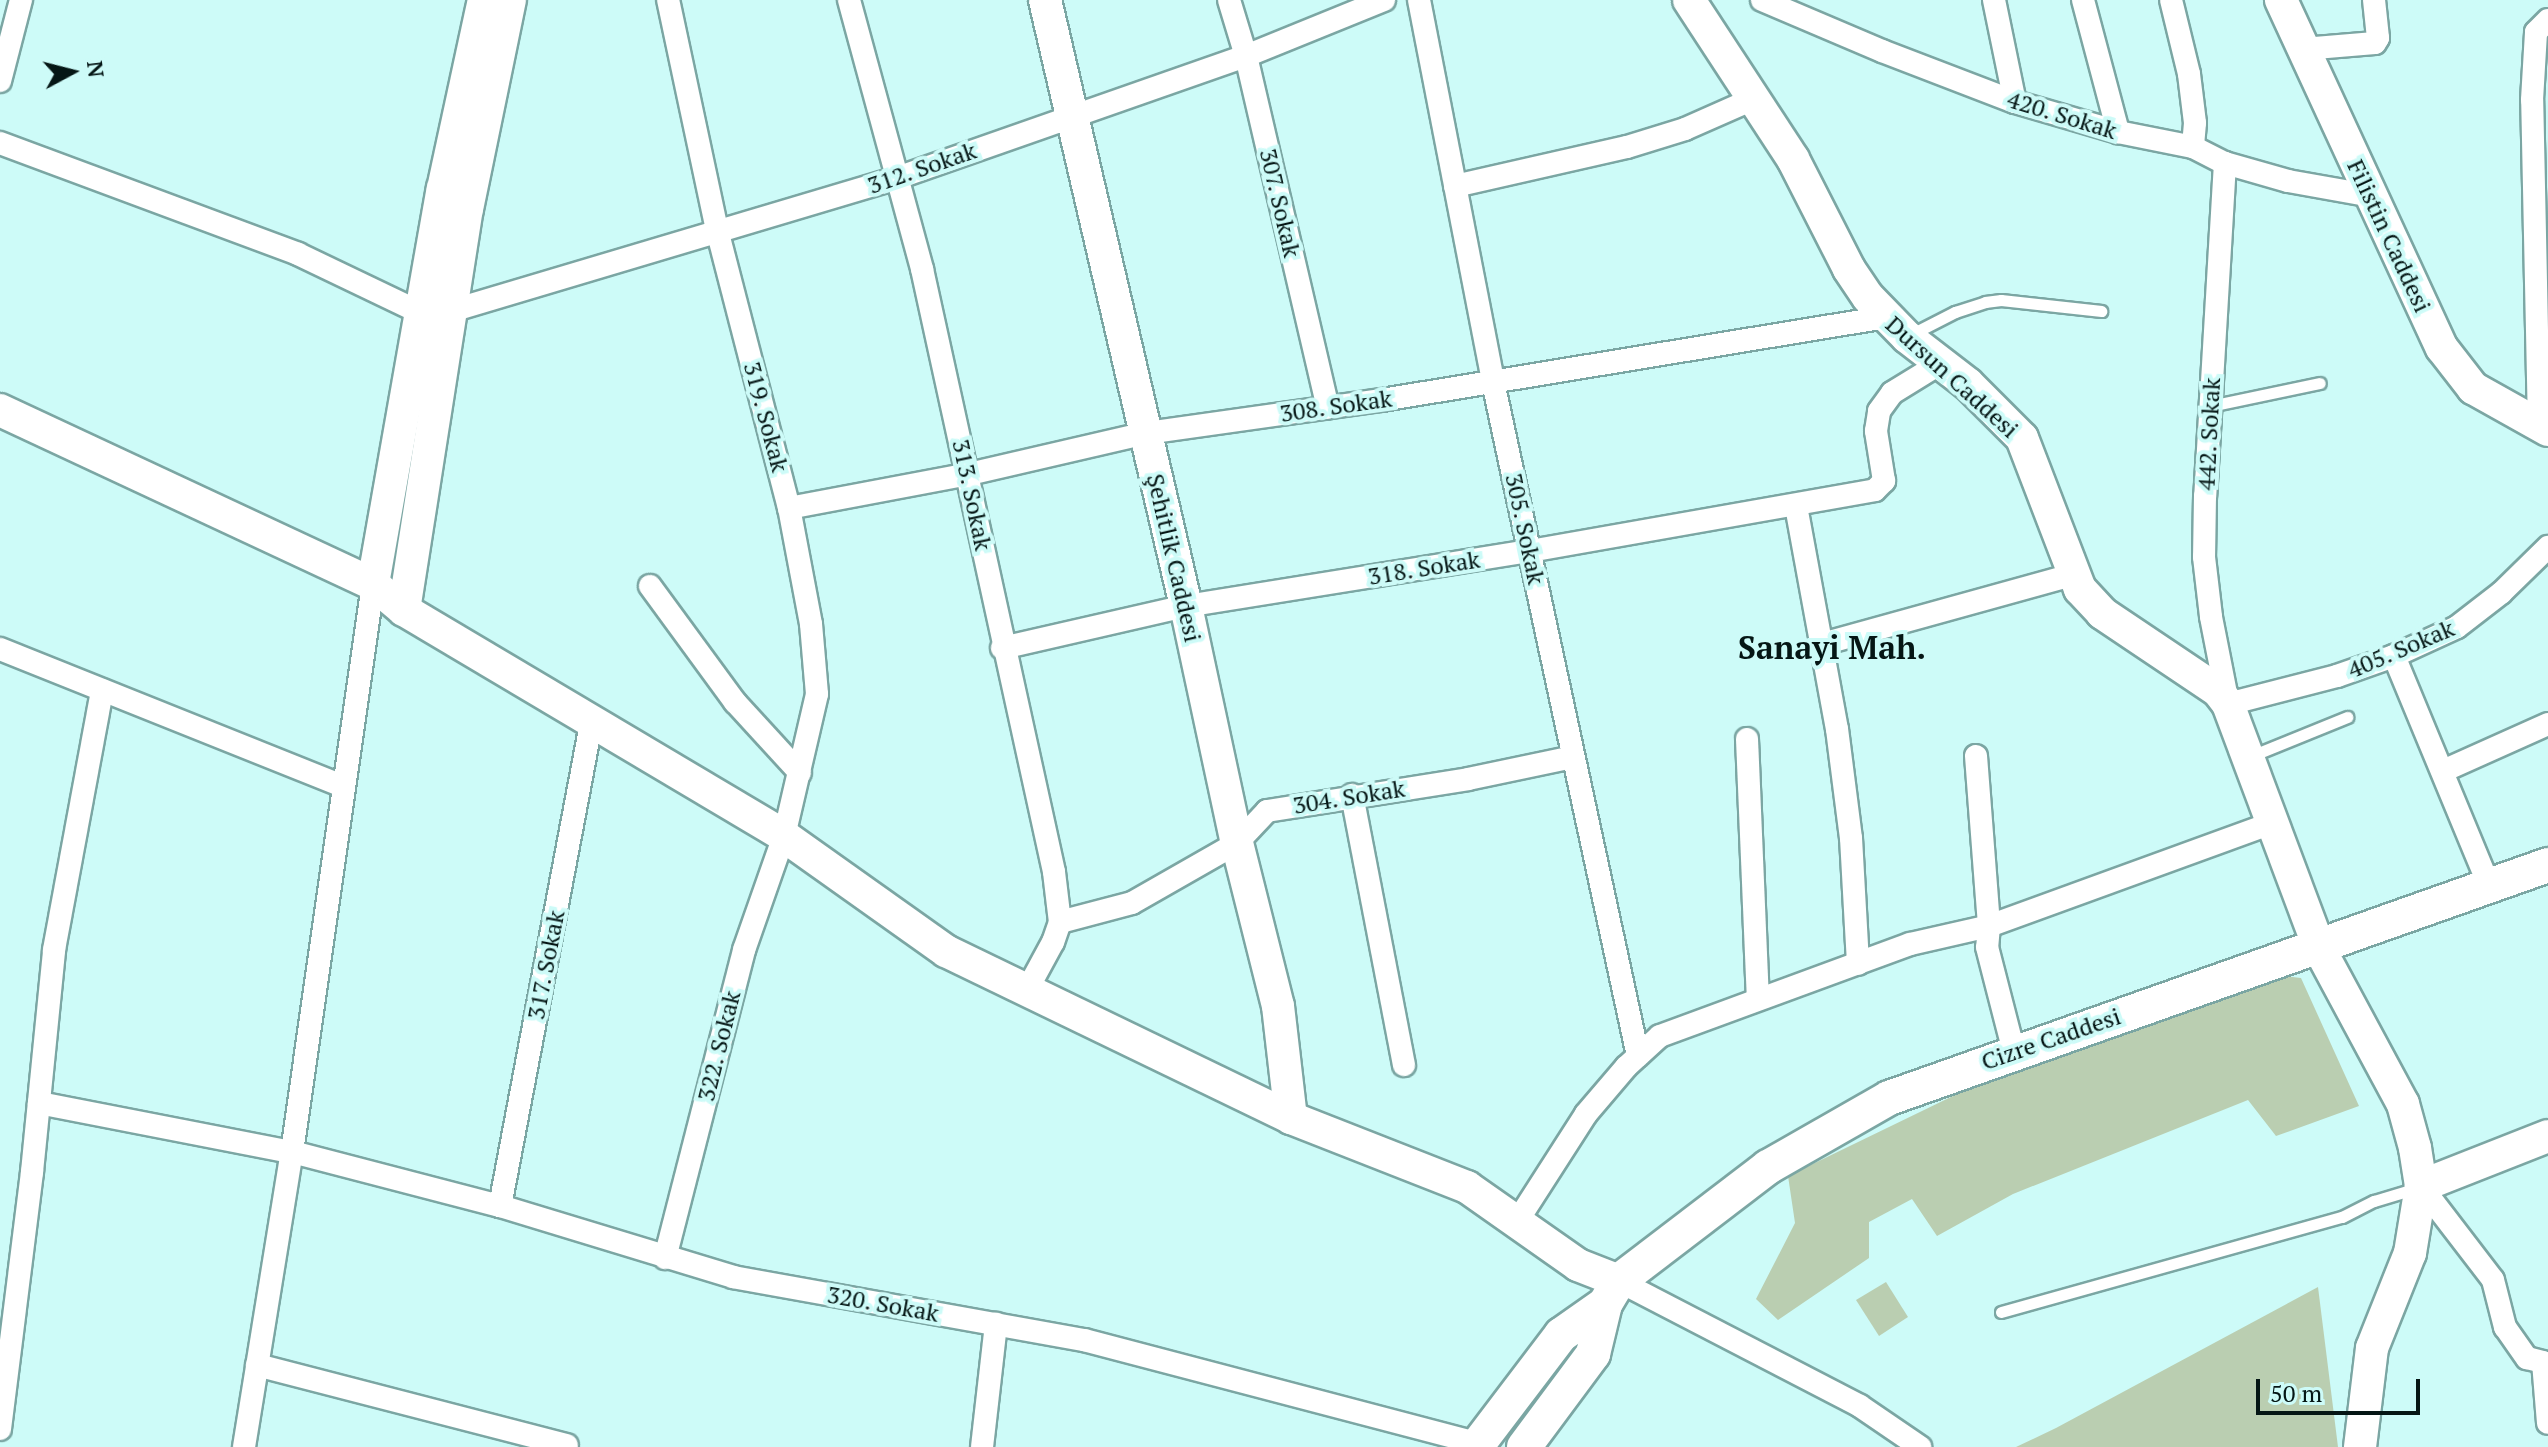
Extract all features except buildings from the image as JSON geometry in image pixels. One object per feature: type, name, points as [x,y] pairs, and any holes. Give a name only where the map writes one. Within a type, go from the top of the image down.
[{"type":"main road","name":"Cizre Caddesi","points":[[1477,1445],[1561,1335],[1612,1292],[1782,1159],[1889,1098],[2548,865]]},
{"type":"main road","points":[[1524,1447],[1593,1354],[1612,1292]]},
{"type":"street","points":[[0,81],[21,0]]},
{"type":"street","points":[[404,610],[436,312],[443,189],[484,0]]},
{"type":"street","points":[[244,1447],[292,1152],[373,584],[436,312],[467,209],[510,0]]},
{"type":"street","name":"319. Sokak","points":[[668,0],[717,230],[789,508],[811,624],[817,694],[784,836]]},
{"type":"street","name":"313. Sokak","points":[[849,0],[922,269],[969,474],[1002,648],[1031,755],[1060,922]]},
{"type":"street","name":"Şehitlik Caddesi","points":[[1045,0],[1186,606],[1237,843],[1278,1006],[1291,1118]]},
{"type":"street","name":"307. Sokak","points":[[1229,0],[1246,56],[1328,408]]},
{"type":"street","name":"312. Sokak","points":[[436,312],[897,178],[1246,56],[1384,0]]},
{"type":"street","name":"305. Sokak","points":[[1419,0],[1493,382],[1638,1056]]},
{"type":"street","name":"Dursun Caddesi","points":[[1689,0],[1793,159],[1849,269],[1896,327],[1941,363],[2022,438],[2072,575],[2102,613],[2218,691],[2228,704],[2251,756],[2270,824],[2319,948],[2403,1104],[2421,1186]]},
{"type":"street","name":"420. Sokak","points":[[1762,0],[2015,102],[2118,132],[2193,147],[2225,163],[2288,181],[2372,196]]},
{"type":"street","points":[[1994,0],[2015,102]]},
{"type":"street","points":[[2083,0],[2118,132]]},
{"type":"street","points":[[2171,0],[2189,74],[2195,123],[2193,147]]},
{"type":"street","name":"Filistin Caddesi","points":[[2281,0],[2433,332],[2451,363],[2473,388],[2544,428]]},
{"type":"street","points":[[2303,49],[2375,43],[2378,38],[2374,0]]},
{"type":"street","points":[[2544,428],[2542,307],[2532,100],[2536,32],[2548,20]]},
{"type":"street","points":[[1455,186],[1627,147],[1685,129],[1753,99]]},
{"type":"street","points":[[0,143],[298,254],[436,312]]},
{"type":"street","name":"442. Sokak","points":[[2225,163],[2204,557],[2211,617],[2228,704]]},
{"type":"street","name":"308. Sokak","points":[[789,508],[969,474],[1146,433],[1896,327]]},
{"type":"street","name":"318. Sokak","points":[[1002,648],[1186,606],[1796,506],[1880,487],[1884,481],[1876,431],[1879,411],[1892,393],[1941,363]]},
{"type":"street","points":[[0,410],[373,584],[404,610],[784,836],[946,951],[1028,988],[1291,1118],[1467,1187],[1518,1220],[1612,1292],[1860,1406],[1920,1447]]},
{"type":"street","points":[[1796,506],[1819,645],[1837,729],[1851,838],[1858,964]]},
{"type":"street","name":"405. Sokak","points":[[2228,704],[2311,683],[2394,656],[2457,627],[2501,593],[2548,547]]},
{"type":"street","points":[[1819,645],[2072,575]]},
{"type":"street","points":[[650,586],[735,702],[800,773]]},
{"type":"street","points":[[0,649],[343,786]]},
{"type":"street","points":[[2394,656],[2489,885]]},
{"type":"street","points":[[0,1429],[54,950],[102,690]]},
{"type":"street","name":"317. Sokak","points":[[500,1206],[591,724]]},
{"type":"street","points":[[2443,771],[2548,724]]},
{"type":"street","points":[[1747,739],[1758,999]]},
{"type":"street","points":[[1976,756],[1989,926],[1987,947],[2014,1052]]},
{"type":"street","name":"304. Sokak","points":[[1060,922],[1132,903],[1237,843],[1267,811],[1352,795],[1468,779],[1572,757]]},
{"type":"street","points":[[1352,795],[1404,1065]]},
{"type":"street","points":[[1518,1220],[1586,1114],[1660,1036],[1910,944],[1989,926],[2270,824]]},
{"type":"street","name":"322. Sokak","points":[[665,1258],[744,950],[784,836]]},
{"type":"street","points":[[1028,988],[1053,942],[1060,922]]},
{"type":"street","name":"320. Sokak","points":[[39,1103],[292,1152],[500,1206],[733,1277],[1084,1340],[1477,1445]]},
{"type":"street","points":[[2421,1186],[2548,1136]]},
{"type":"street","points":[[2421,1186],[2493,1280],[2505,1327],[2527,1358],[2546,1362],[2548,1423]]},
{"type":"street","points":[[2360,1447],[2372,1348],[2410,1253],[2421,1186]]},
{"type":"street","points":[[982,1447],[996,1324]]},
{"type":"street","points":[[257,1365],[567,1445]]},
{"type":"lane","points":[[1896,327],[2001,300],[2101,311]]},
{"type":"lane","points":[[2210,406],[2320,383]]},
{"type":"lane","points":[[2251,756],[2347,717]]},
{"type":"lane","points":[[2001,1312],[2342,1217],[2374,1201],[2421,1186]]},
{"type":"green space","points":[[2277,975],[2301,978],[2359,1106],[2276,1136],[2248,1100],[2013,1194],[1937,1236],[1912,1199],[1869,1222],[1869,1258],[1778,1320],[1756,1299],[1795,1223],[1788,1176],[1990,1078]]},
{"type":"green space","points":[[1886,1282],[1908,1317],[1879,1336],[1856,1300]]},
{"type":"green space","points":[[2318,1287],[2338,1447],[2016,1447],[2056,1428]]},
{"type":"district","name":"Sanayi Mah.","points":[[1832,647]]}]
